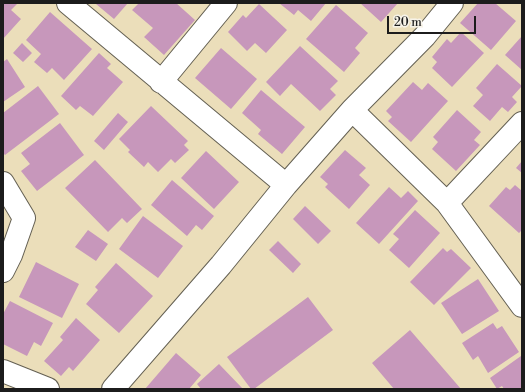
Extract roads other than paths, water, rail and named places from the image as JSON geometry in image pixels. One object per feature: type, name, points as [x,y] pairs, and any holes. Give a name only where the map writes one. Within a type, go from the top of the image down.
[{"type":"street","points":[[68,3],[286,185]]},
{"type":"street","points":[[161,82],[226,3]]},
{"type":"street","points":[[113,389],[221,265],[286,185],[352,110],[425,36],[452,3]]},
{"type":"street","points":[[352,110],[447,203],[522,306]]},
{"type":"street","points":[[447,203],[522,123]]},
{"type":"street","points":[[3,183],[24,218],[11,256],[3,271]]},
{"type":"street","points":[[3,371],[48,389]]}]
